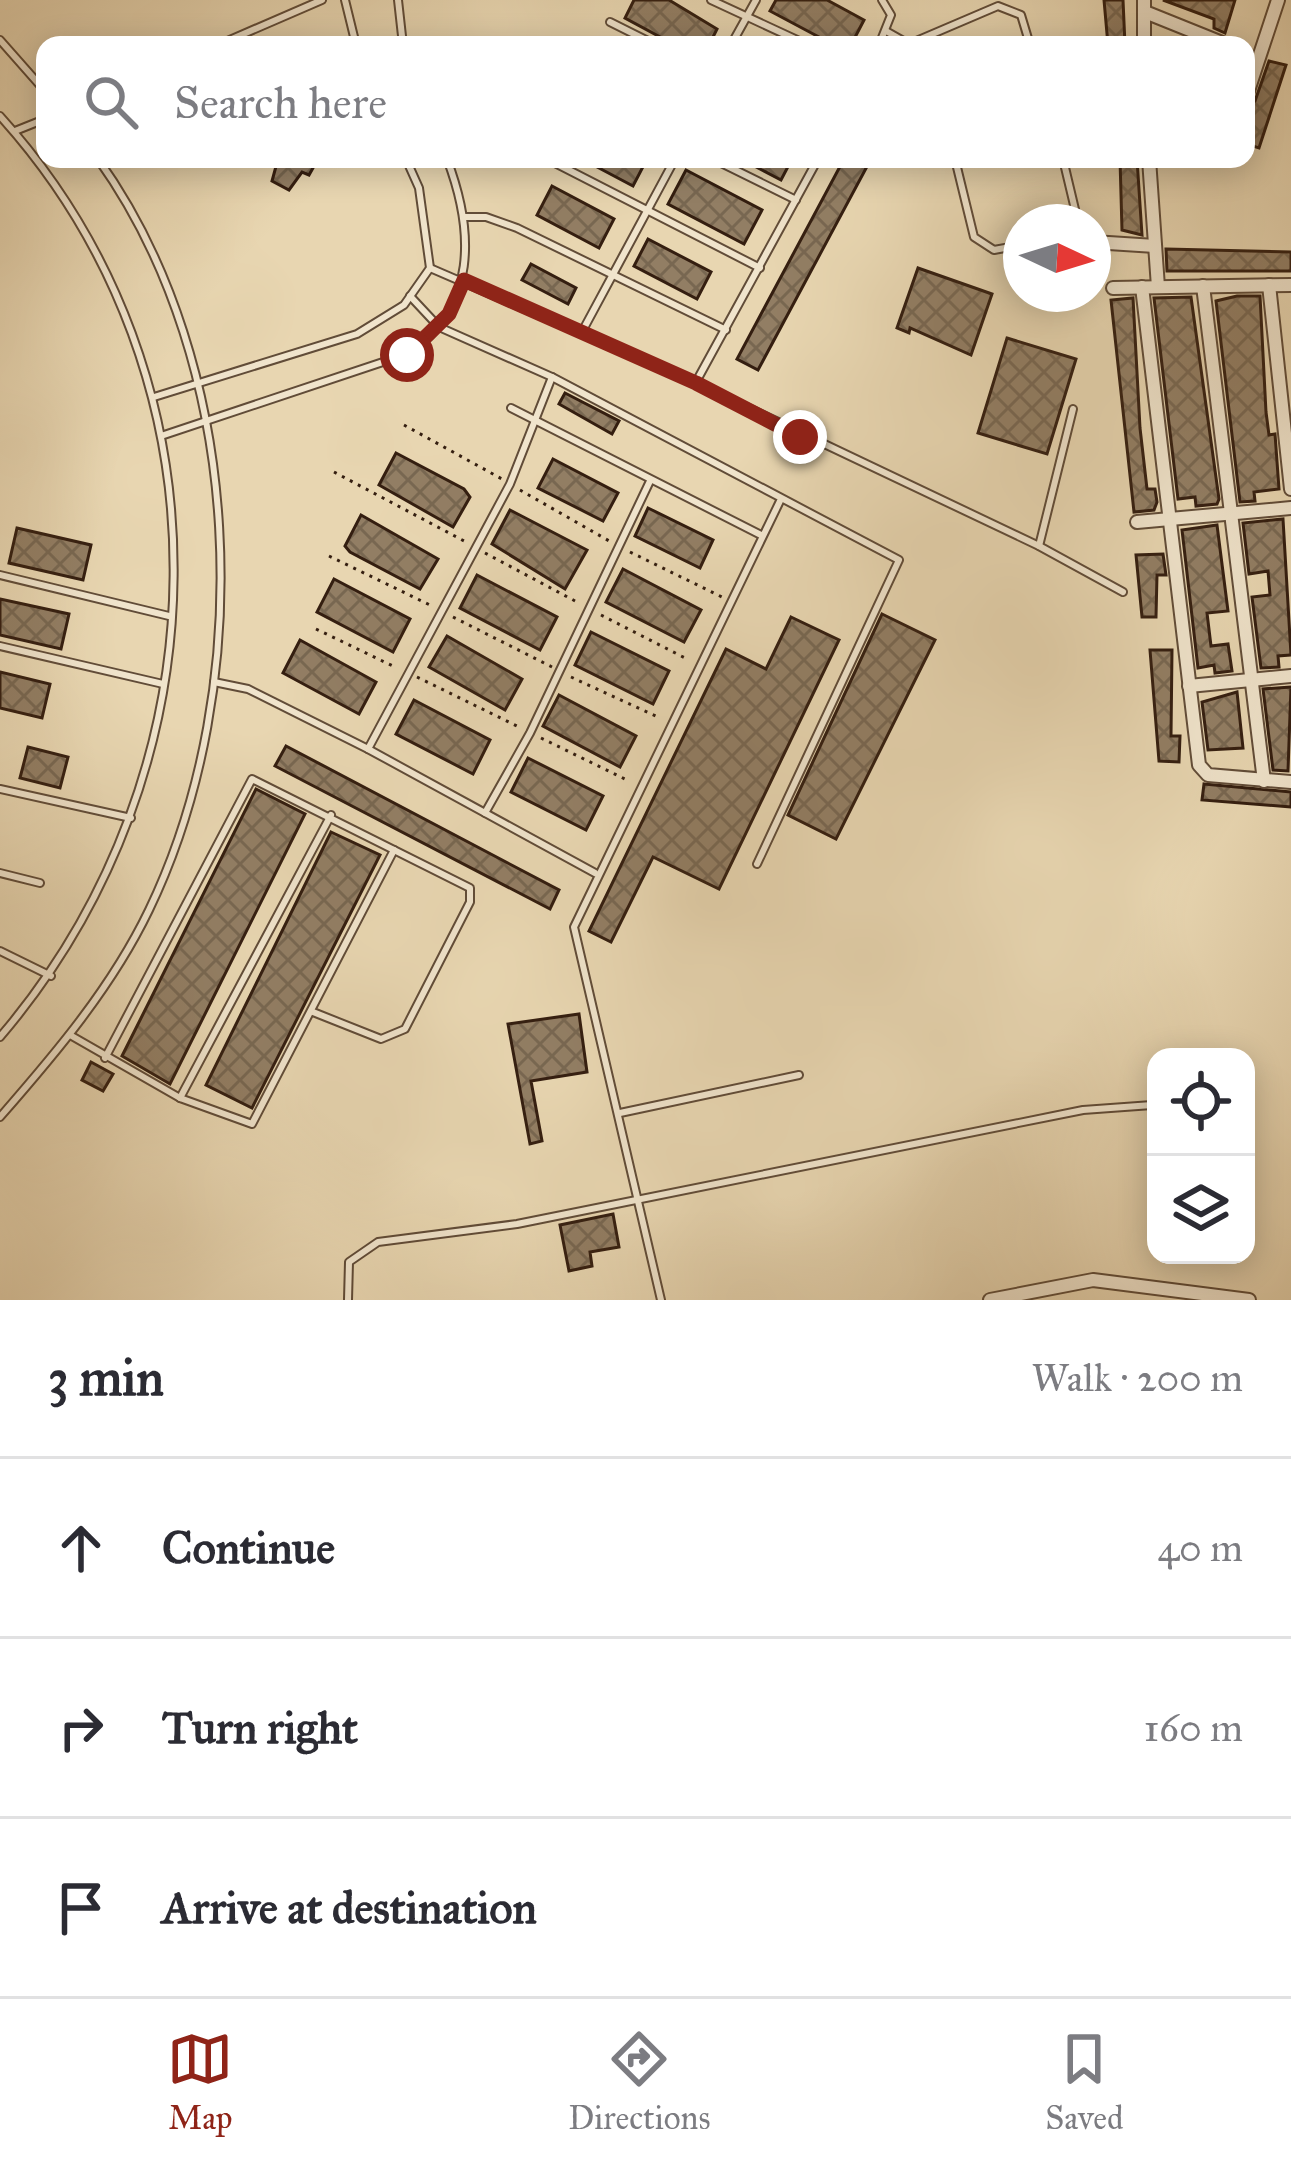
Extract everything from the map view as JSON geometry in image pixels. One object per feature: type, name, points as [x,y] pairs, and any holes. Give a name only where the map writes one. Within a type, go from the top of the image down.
[{"type":"street","points":[[1255,72],[1278,0]]},
{"type":"street","points":[[1144,6],[1208,36]]},
{"type":"street","points":[[1255,56],[1260,58]]},
{"type":"street","points":[[1150,168],[1158,287]]},
{"type":"street","points":[[1111,243],[1155,246]]},
{"type":"street","points":[[1269,285],[1291,489]]},
{"type":"street","points":[[1113,288],[1291,285]]},
{"type":"street","points":[[1203,286],[1264,782]]},
{"type":"street","points":[[1142,287],[1201,771],[1291,782]]},
{"type":"street","points":[[1137,522],[1291,508]]},
{"type":"street","points":[[1189,686],[1291,676]]},
{"type":"street","points":[[990,1300],[1093,1280],[1249,1300]]},
{"type":"lane","points":[[239,36],[322,0]]},
{"type":"lane","points":[[345,0],[354,36]]},
{"type":"lane","points":[[398,0],[402,36]]},
{"type":"lane","points":[[711,0],[788,36]]},
{"type":"lane","points":[[736,36],[756,0]]},
{"type":"lane","points":[[882,0],[891,15],[884,36]]},
{"type":"lane","points":[[929,36],[998,6],[1021,15],[1027,36]]},
{"type":"lane","points":[[610,22],[638,36]]},
{"type":"lane","points":[[886,32],[894,36]]},
{"type":"lane","points":[[0,40],[36,81]]},
{"type":"lane","points":[[0,116],[36,163]]},
{"type":"lane","points":[[14,131],[36,122]]},
{"type":"lane","points":[[0,1037],[51,976],[103,889],[131,818],[152,749],[163,684],[175,557],[163,435],[154,397],[110,272],[39,168]]},
{"type":"lane","points":[[0,1117],[70,1035],[132,940],[174,852],[202,761],[214,682],[220,621],[207,421],[172,295],[130,208],[104,168]]},
{"type":"lane","points":[[154,397],[385,321],[430,268],[419,188],[410,168]]},
{"type":"lane","points":[[163,435],[407,355],[439,327],[464,280],[465,217],[450,168]]},
{"type":"lane","points":[[565,168],[760,268]]},
{"type":"lane","points":[[582,332],[671,168]]},
{"type":"lane","points":[[731,168],[796,200]]},
{"type":"lane","points":[[696,383],[813,168]]},
{"type":"lane","points":[[957,168],[974,237],[994,250],[1003,248]]},
{"type":"lane","points":[[1065,168],[1074,204]]},
{"type":"lane","points":[[465,217],[499,221],[616,272],[726,330]]},
{"type":"lane","points":[[430,268],[696,383],[1039,546],[1123,592]]},
{"type":"lane","points":[[410,296],[439,327],[552,377],[780,501],[892,551],[899,565],[757,864]]},
{"type":"lane","points":[[368,749],[511,484],[539,421],[552,377]]},
{"type":"lane","points":[[511,408],[761,535]]},
{"type":"lane","points":[[1039,546],[1073,410]]},
{"type":"lane","points":[[485,813],[530,733],[586,607],[650,481]]},
{"type":"lane","points":[[661,1300],[574,927],[595,873],[780,501]]},
{"type":"lane","points":[[0,575],[170,616]]},
{"type":"lane","points":[[0,646],[163,684]]},
{"type":"lane","points":[[214,682],[248,689],[368,749],[595,873]]},
{"type":"lane","points":[[105,1058],[248,782],[262,780],[466,884],[470,902],[404,1029],[392,1038],[380,1039],[313,1012]]},
{"type":"lane","points":[[0,789],[131,818]]},
{"type":"lane","points":[[180,1098],[332,814]]},
{"type":"lane","points":[[70,1035],[180,1098],[252,1124],[394,850]]},
{"type":"lane","points":[[0,874],[40,883]]},
{"type":"lane","points":[[0,951],[51,976]]},
{"type":"lane","points":[[620,1113],[799,1075]]},
{"type":"lane","points":[[348,1300],[349,1262],[365,1246],[447,1237],[641,1201],[1083,1110],[1147,1105]]},
{"type":"path","points":[[404,425],[617,545],[731,601]]},
{"type":"path","points":[[334,472],[701,667]]},
{"type":"path","points":[[329,556],[673,724]]},
{"type":"path","points":[[316,629],[641,787]]},
{"type":"building","points":[[634,0],[669,0],[717,29],[714,36],[658,36],[625,18]]},
{"type":"building","points":[[776,0],[827,0],[864,20],[856,36],[817,36],[770,11]]},
{"type":"building","points":[[1104,0],[1123,0],[1125,36],[1107,36]]},
{"type":"building","points":[[1163,0],[1235,0],[1225,33],[1214,28],[1214,19]]},
{"type":"building","points":[[1269,61],[1286,65],[1259,148],[1255,147],[1255,101]]},
{"type":"building","points":[[276,168],[313,168],[309,175],[302,172],[289,190],[272,181]]},
{"type":"building","points":[[599,168],[642,168],[633,186]]},
{"type":"building","points":[[758,168],[787,168],[781,180]]},
{"type":"building","points":[[839,168],[866,168],[758,370],[737,359]]},
{"type":"building","points":[[1120,168],[1138,168],[1142,235],[1122,230]]},
{"type":"building","points":[[686,170],[762,210],[744,244],[668,204]]},
{"type":"building","points":[[552,186],[614,219],[599,248],[537,215]]},
{"type":"building","points":[[648,239],[711,272],[697,299],[634,266]]},
{"type":"building","points":[[1166,249],[1291,252],[1291,271],[1167,271]]},
{"type":"building","points":[[531,264],[576,288],[568,304],[522,280]]},
{"type":"building","points":[[918,268],[992,294],[971,355],[910,328],[909,333],[897,328]]},
{"type":"building","points":[[1260,296],[1266,412],[1269,435],[1275,434],[1279,489],[1254,492],[1255,501],[1240,502],[1216,301]]},
{"type":"building","points":[[1191,297],[1219,499],[1217,504],[1196,506],[1195,497],[1178,499],[1154,298]]},
{"type":"building","points":[[1133,298],[1140,428],[1147,489],[1155,489],[1154,510],[1134,512],[1111,300]]},
{"type":"building","points":[[1007,338],[1076,359],[1047,454],[978,433]]},
{"type":"building","points":[[565,393],[619,421],[612,434],[559,404]]},
{"type":"building","points":[[396,453],[464,489],[470,497],[453,527],[379,485]]},
{"type":"building","points":[[553,459],[618,493],[603,521],[538,488]]},
{"type":"building","points":[[648,508],[713,540],[700,568],[635,536]]},
{"type":"building","points":[[510,510],[587,550],[565,589],[492,544]]},
{"type":"building","points":[[361,515],[438,559],[420,589],[345,546]]},
{"type":"building","points":[[1283,519],[1291,655],[1278,656],[1279,667],[1261,668],[1252,597],[1270,595],[1268,571],[1249,574],[1243,523]]},
{"type":"building","points":[[1217,525],[1228,611],[1207,613],[1211,646],[1228,644],[1232,671],[1215,673],[1214,665],[1198,668],[1182,530]]},
{"type":"building","points":[[17,528],[91,545],[83,580],[9,563]]},
{"type":"building","points":[[1163,554],[1166,575],[1157,575],[1156,617],[1142,617],[1136,555]]},
{"type":"building","points":[[623,569],[701,610],[684,642],[606,602]]},
{"type":"building","points":[[477,575],[557,617],[540,650],[460,608]]},
{"type":"building","points":[[334,579],[410,619],[393,652],[317,612]]},
{"type":"building","points":[[0,599],[69,614],[61,649],[0,635]]},
{"type":"building","points":[[882,614],[935,640],[836,839],[788,815]]},
{"type":"building","points":[[791,617],[839,640],[719,889],[653,857],[611,942],[589,931],[726,649],[766,669]]},
{"type":"building","points":[[591,632],[669,671],[653,704],[575,665]]},
{"type":"building","points":[[447,636],[522,679],[505,710],[429,667]]},
{"type":"building","points":[[300,640],[376,682],[359,714],[283,673]]},
{"type":"building","points":[[1150,650],[1172,650],[1171,736],[1180,736],[1179,762],[1159,761]]},
{"type":"building","points":[[0,672],[50,684],[42,718],[0,708]]},
{"type":"building","points":[[1291,687],[1288,771],[1273,770],[1263,689]]},
{"type":"building","points":[[1237,692],[1243,748],[1208,750],[1202,702]]},
{"type":"building","points":[[559,695],[636,736],[620,767],[543,726]]},
{"type":"building","points":[[414,700],[490,740],[473,774],[396,734]]},
{"type":"building","points":[[286,746],[559,890],[550,909],[275,766]]},
{"type":"building","points":[[28,747],[68,757],[60,788],[20,778]]},
{"type":"building","points":[[528,758],[603,796],[586,830],[511,792]]},
{"type":"building","points":[[1204,784],[1291,792],[1291,807],[1202,800]]},
{"type":"building","points":[[256,789],[305,814],[170,1084],[122,1056]]},
{"type":"building","points":[[331,832],[380,855],[252,1108],[206,1085]]},
{"type":"building","points":[[579,1014],[587,1072],[531,1081],[542,1141],[530,1144],[508,1024]]},
{"type":"building","points":[[91,1062],[113,1074],[103,1091],[82,1080]]},
{"type":"building","points":[[613,1214],[619,1247],[590,1252],[592,1266],[569,1271],[560,1225]]},
{"type":"route","points":[[407,355],[449,314],[464,280],[696,383],[800,437]]}]
